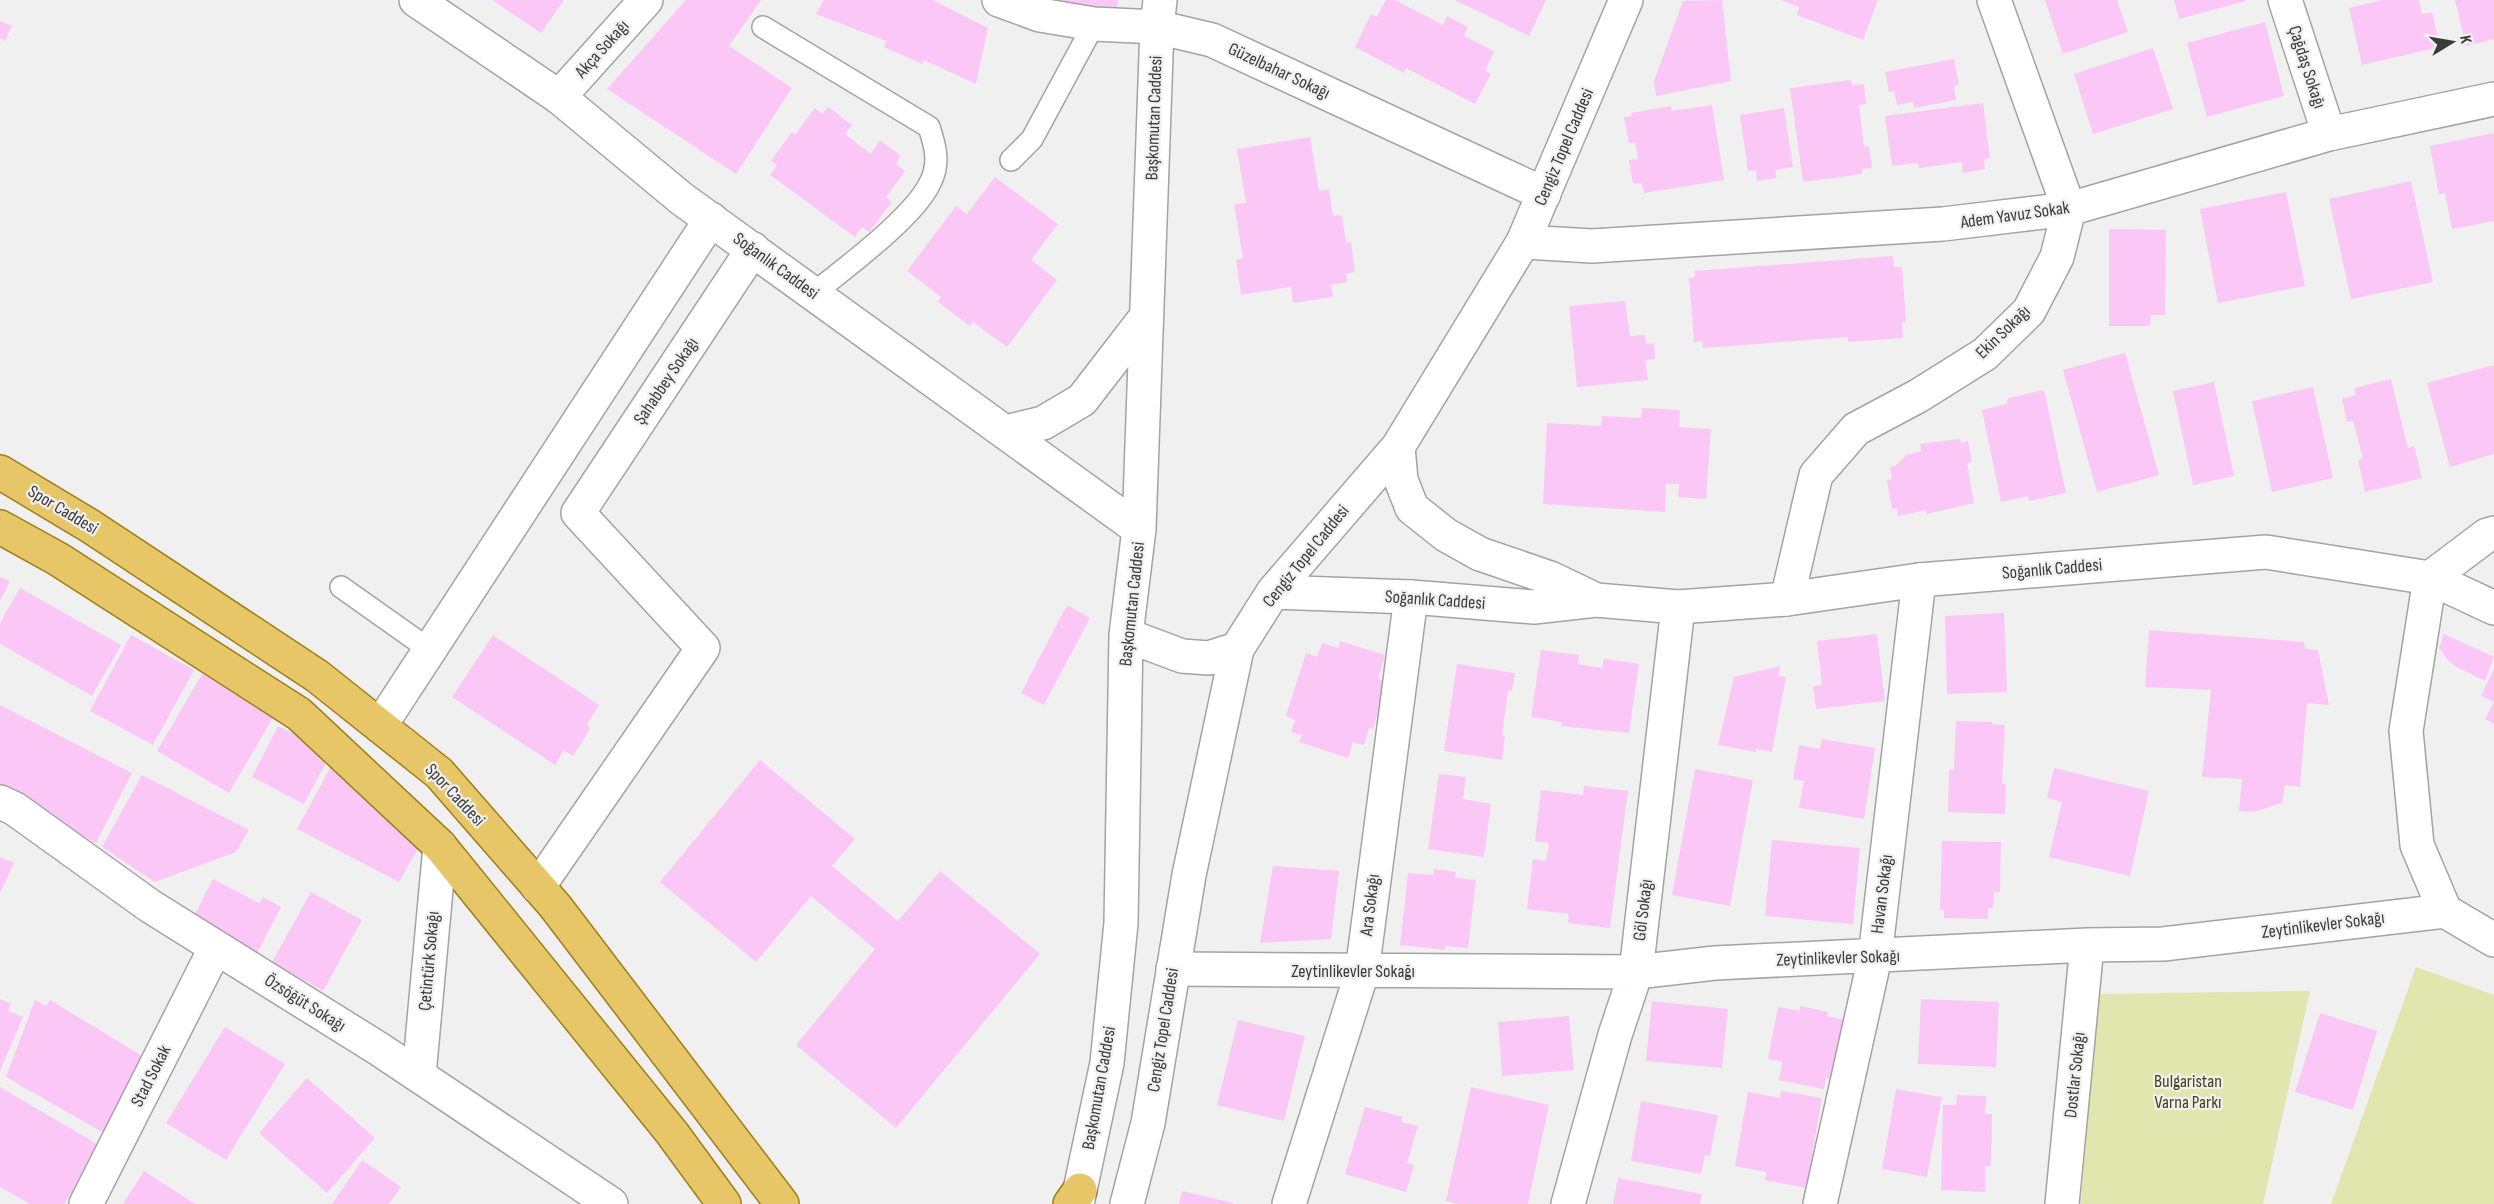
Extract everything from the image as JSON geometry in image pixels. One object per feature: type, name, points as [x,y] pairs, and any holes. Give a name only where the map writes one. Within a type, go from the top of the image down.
[{"type":"main road","name":"Spor Caddesi","points":[[0,472],[90,526],[317,676],[439,773],[538,887],[782,1204]]},
{"type":"main road","points":[[0,527],[58,558],[299,714],[440,846],[660,1118],[724,1204]]},
{"type":"street","name":"Soğanlık Caddesi","points":[[416,0],[559,97],[711,219],[1139,529]]},
{"type":"street","name":"Akça Sokağı","points":[[559,97],[646,0]]},
{"type":"street","name":"Güzelbahar Sokağı","points":[[999,0],[1040,15],[1094,24],[1158,13],[1544,194]]},
{"type":"street","name":"Cengiz Topel Caddesi","points":[[1127,1204],[1148,1123],[1189,875],[1237,649],[1273,592],[1398,447],[1523,242],[1626,0]]},
{"type":"street","points":[[1994,0],[2069,209]]},
{"type":"street","name":"Çağdaş Sokağı","points":[[2284,0],[2329,134]]},
{"type":"street","name":"Başkomutan Caddesi","points":[[1076,1199],[1107,1062],[1121,923],[1126,635],[1139,529],[1158,13]]},
{"type":"street","name":"Adem Yavuz Sokak","points":[[1523,242],[1615,244],[1943,224],[2069,209],[2329,134],[2494,99]]},
{"type":"street","name":"Ekin Sokağı","points":[[1787,599],[1816,475],[1856,429],[1918,396],[1984,354],[2029,311],[2057,257],[2069,209]]},
{"type":"street","points":[[380,726],[711,219]]},
{"type":"street","name":"Şahabbey Sokağı","points":[[538,887],[703,648],[578,513],[753,249]]},
{"type":"street","points":[[1006,432],[1043,423],[1083,400],[1146,317]]},
{"type":"street","name":"Soğanlık Caddesi","points":[[1398,447],[1401,480],[1412,508],[1446,535],[1480,554],[1550,578],[1596,600]]},
{"type":"street","points":[[2494,533],[2487,535],[2430,578],[2406,731],[2417,845],[2445,911],[2494,940]]},
{"type":"street","name":"Soğanlık Caddesi","points":[[1273,592],[1411,597],[1534,607],[1596,600],[1678,607],[1787,599],[1919,580],[2266,552],[2430,578],[2494,608]]},
{"type":"street","name":"Havan Sokağı","points":[[1820,1204],[1825,1172],[1875,957],[1919,580]]},
{"type":"street","name":"Ara Sokağı","points":[[1289,1204],[1362,972],[1411,597]]},
{"type":"street","name":"Göl Sokağı","points":[[1568,1204],[1615,1035],[1636,972],[1678,607]]},
{"type":"street","points":[[1126,635],[1182,656],[1209,658],[1237,649]]},
{"type":"street","name":"Özsöğüt Sokağı","points":[[0,802],[15,809],[150,906],[419,1075],[611,1204]]},
{"type":"street","name":"Çetintürk Sokağı","points":[[419,1075],[440,846]]},
{"type":"street","name":"Zeytinlikevler Sokağı","points":[[1173,969],[1636,972],[1715,963],[2087,945],[2163,944],[2445,911]]},
{"type":"street","name":"Dostlar Sokağı","points":[[2062,1204],[2087,945]]},
{"type":"street","name":"Stad Sokak","points":[[86,1204],[216,947]]},
{"type":"lane","points":[[1011,160],[1032,139],[1094,24]]},
{"type":"lane","points":[[763,27],[929,127],[937,151],[931,181],[916,203],[872,245],[814,293]]},
{"type":"lane","points":[[341,587],[430,650]]},
{"type":"green space","points":[[2416,967],[2494,995],[2494,1204],[2331,1204]]},
{"type":"green space","name":"Bulgaristan Varna Parkı","points":[[2310,991],[2263,1204],[2081,1204],[2096,994]]},
{"type":"building","points":[[492,0],[564,0],[541,33]]},
{"type":"building","points":[[686,0],[761,0],[729,46],[792,88],[736,174],[607,89]]},
{"type":"building","points":[[824,0],[933,0],[988,28],[976,84],[924,60],[922,64],[884,47],[886,41],[816,14]]},
{"type":"building","points":[[1063,0],[1118,0],[1117,7],[1063,5]]},
{"type":"building","points":[[1386,0],[1395,0],[1443,25],[1447,16],[1468,27],[1464,36],[1494,51],[1485,71],[1491,74],[1475,104],[1406,68],[1404,73],[1355,47],[1371,14],[1377,17]]},
{"type":"building","points":[[1455,0],[1546,0],[1529,36]]},
{"type":"building","points":[[1722,0],[1731,81],[1656,96],[1654,81],[1683,1]]},
{"type":"building","points":[[1781,0],[1878,0],[1863,40],[1797,15],[1799,7]]},
{"type":"building","points":[[2045,0],[2117,0],[2128,32],[2063,54]]},
{"type":"building","points":[[2174,0],[2245,0],[2246,1],[2179,19]]},
{"type":"building","points":[[2383,0],[2419,0],[2422,14],[2432,12],[2440,47],[2362,65],[2349,8]]},
{"type":"building","points":[[2455,0],[2494,0],[2494,39],[2466,46]]},
{"type":"building","points":[[0,21],[12,26],[5,41],[0,38]]},
{"type":"building","points":[[2265,22],[2284,96],[2207,117],[2187,43]]},
{"type":"building","points":[[2153,48],[2173,109],[2093,134],[2074,74]]},
{"type":"building","points":[[1954,59],[1959,85],[1954,86],[1956,100],[1914,108],[1913,102],[1897,105],[1894,91],[1889,92],[1885,72]]},
{"type":"building","points":[[1851,80],[1852,85],[1864,84],[1866,104],[1859,105],[1864,147],[1869,146],[1872,168],[1862,169],[1862,174],[1803,182],[1790,88]]},
{"type":"building","points":[[1983,103],[1990,158],[1984,160],[1985,169],[1963,173],[1962,162],[1919,168],[1918,163],[1892,166],[1885,116]]},
{"type":"building","points":[[1712,105],[1724,180],[1644,193],[1642,183],[1633,184],[1629,160],[1638,159],[1635,142],[1629,143],[1624,117],[1632,116],[1631,113],[1671,106],[1671,111]]},
{"type":"building","points":[[828,107],[852,125],[845,134],[871,154],[880,140],[901,156],[896,164],[905,171],[886,197],[892,202],[869,232],[862,227],[855,237],[770,175],[777,165],[771,161],[792,132],[795,135],[815,108],[822,114]]},
{"type":"building","points":[[1784,108],[1793,167],[1775,170],[1777,178],[1757,181],[1756,170],[1748,171],[1740,115]]},
{"type":"building","points":[[2494,133],[2494,221],[2452,229],[2445,193],[2439,195],[2430,146]]},
{"type":"building","points":[[1310,137],[1319,191],[1329,190],[1333,216],[1342,215],[1346,243],[1351,242],[1355,272],[1346,274],[1347,282],[1331,285],[1333,297],[1293,303],[1291,287],[1241,295],[1236,260],[1243,258],[1234,204],[1246,203],[1237,149]]},
{"type":"building","points":[[995,177],[1058,224],[1031,260],[1057,280],[1007,347],[973,322],[970,326],[938,302],[941,297],[907,271],[956,206],[967,214]]},
{"type":"building","points":[[2411,181],[2433,282],[2351,299],[2329,199]]},
{"type":"building","points":[[2286,192],[2305,286],[2218,303],[2200,209]]},
{"type":"building","points":[[2109,229],[2166,230],[2165,315],[2151,315],[2150,326],[2109,326]]},
{"type":"building","points":[[1893,256],[1894,267],[1902,267],[1906,321],[1902,322],[1903,338],[1848,342],[1848,337],[1703,348],[1702,341],[1694,342],[1689,278],[1695,277],[1694,271]]},
{"type":"building","points":[[1625,301],[1630,336],[1645,335],[1646,344],[1654,343],[1655,359],[1645,360],[1648,380],[1577,387],[1569,306]]},
{"type":"building","points":[[2125,353],[2159,475],[2097,492],[2063,370]]},
{"type":"building","points":[[2494,365],[2494,454],[2450,467],[2427,383]]},
{"type":"building","points":[[2391,379],[2408,448],[2414,446],[2422,478],[2365,492],[2358,460],[2363,459],[2353,421],[2347,422],[2342,399],[2356,395],[2354,388]]},
{"type":"building","points":[[2214,382],[2234,476],[2193,485],[2173,391]]},
{"type":"building","points":[[2313,387],[2333,478],[2272,492],[2252,401]]},
{"type":"building","points":[[2044,390],[2066,493],[2029,501],[2028,496],[2001,502],[1982,410],[2007,404],[2008,398]]},
{"type":"building","points":[[1642,408],[1680,410],[1679,427],[1711,429],[1706,499],[1678,497],[1679,484],[1666,484],[1665,512],[1543,504],[1547,423],[1601,426],[1602,416],[1641,418]]},
{"type":"building","points":[[1960,439],[1961,443],[1968,441],[1972,462],[1967,463],[1974,503],[1927,514],[1926,510],[1898,516],[1897,508],[1892,509],[1887,480],[1892,479],[1890,467],[1895,466],[1906,455],[1921,451],[1920,444]]},
{"type":"building","points":[[0,577],[10,581],[0,601]]},
{"type":"building","points":[[20,588],[121,645],[92,696],[0,644],[0,623]]},
{"type":"building","points":[[1067,605],[1090,618],[1044,705],[1021,693]]},
{"type":"building","points":[[2004,613],[2007,692],[1947,694],[1945,616]]},
{"type":"building","points":[[2149,630],[2304,642],[2305,649],[2318,650],[2329,705],[2307,703],[2300,787],[2285,785],[2282,803],[2253,812],[2239,811],[2242,779],[2202,777],[2211,690],[2145,687]]},
{"type":"building","points":[[1877,634],[1885,701],[1816,709],[1813,686],[1822,685],[1817,641]]},
{"type":"building","points":[[2444,634],[2494,657],[2485,681],[2455,666],[2447,659],[2439,648]]},
{"type":"building","points":[[131,635],[194,670],[153,745],[90,711]]},
{"type":"building","points":[[493,635],[599,705],[587,724],[590,729],[573,756],[564,750],[555,765],[452,697]]},
{"type":"building","points":[[1340,641],[1385,655],[1378,679],[1387,682],[1373,729],[1369,728],[1364,745],[1353,742],[1348,758],[1299,742],[1302,735],[1291,732],[1295,720],[1286,716],[1306,653],[1317,657],[1322,643],[1338,648]]},
{"type":"building","points":[[1541,650],[1579,655],[1578,664],[1602,668],[1604,659],[1639,664],[1629,733],[1561,726],[1562,722],[1531,717]]},
{"type":"building","points":[[1457,664],[1515,673],[1512,691],[1508,691],[1502,735],[1505,736],[1502,760],[1444,751]]},
{"type":"building","points":[[1780,666],[1778,676],[1786,677],[1772,752],[1756,749],[1756,752],[1718,745],[1734,677]]},
{"type":"building","points":[[2494,669],[2494,702],[2481,696]]},
{"type":"building","points":[[202,674],[274,716],[229,793],[157,751]]},
{"type":"building","points":[[2494,702],[2494,724],[2485,719]]},
{"type":"building","points":[[0,705],[132,773],[96,843],[0,793]]},
{"type":"building","points":[[1956,721],[1992,722],[1992,724],[2005,725],[2002,783],[2006,784],[2005,814],[1948,812],[1949,770],[1954,770]]},
{"type":"building","points":[[278,726],[331,753],[304,804],[252,777]]},
{"type":"building","points":[[1822,739],[1875,748],[1864,819],[1799,808],[1804,781],[1793,779],[1799,745],[1820,749]]},
{"type":"building","points":[[335,759],[419,847],[399,882],[297,829]]},
{"type":"building","points":[[760,760],[855,839],[832,866],[898,921],[940,871],[1040,954],[896,1128],[796,1045],[875,949],[811,896],[756,962],[660,882]]},
{"type":"building","points":[[2054,768],[2149,791],[2130,876],[2049,857],[2062,802],[2047,798]]},
{"type":"building","points":[[1695,769],[1753,780],[1730,906],[1672,895]]},
{"type":"building","points":[[1439,774],[1466,777],[1463,799],[1491,804],[1484,857],[1428,849]]},
{"type":"building","points":[[142,775],[249,830],[236,852],[155,882],[102,847]]},
{"type":"building","points":[[1584,786],[1628,791],[1610,928],[1568,923],[1569,914],[1527,909],[1533,859],[1546,861],[1549,843],[1535,841],[1541,790],[1583,795]]},
{"type":"building","points":[[1772,840],[1860,848],[1853,924],[1765,916]]},
{"type":"building","points":[[1942,841],[2001,842],[2000,892],[1994,892],[1993,908],[1988,908],[1988,919],[1944,918],[1944,910],[1940,910]]},
{"type":"building","points":[[0,857],[14,863],[0,893]]},
{"type":"building","points":[[1273,866],[1339,871],[1331,939],[1260,943]]},
{"type":"building","points":[[1434,869],[1456,872],[1455,878],[1476,880],[1468,948],[1445,946],[1445,950],[1400,945],[1408,873],[1434,875]]},
{"type":"building","points":[[213,879],[259,903],[263,897],[281,907],[253,961],[189,926]]},
{"type":"building","points":[[311,892],[362,920],[323,991],[272,962]]},
{"type":"building","points":[[0,999],[11,1004],[8,1011],[23,1017],[0,1071]]},
{"type":"building","points":[[1921,999],[1999,1002],[1996,1067],[1918,1064]]},
{"type":"building","points":[[35,1000],[46,1006],[50,1000],[154,1063],[107,1135],[6,1077]]},
{"type":"building","points":[[1652,1001],[1728,1009],[1722,1068],[1646,1061]]},
{"type":"building","points":[[1800,1006],[1828,1012],[1827,1016],[1846,1020],[1835,1080],[1826,1078],[1824,1089],[1779,1080],[1782,1062],[1768,1059],[1778,1007],[1800,1011]]},
{"type":"building","points":[[2320,1013],[2377,1031],[2353,1110],[2295,1092]]},
{"type":"building","points":[[1569,1016],[1574,1070],[1502,1076],[1498,1022]]},
{"type":"building","points":[[1238,1020],[1305,1036],[1284,1121],[1217,1105]]},
{"type":"building","points":[[225,1027],[285,1064],[226,1160],[166,1123]]},
{"type":"building","points":[[307,1078],[375,1138],[327,1193],[259,1133]]},
{"type":"building","points":[[0,1087],[102,1147],[64,1204],[30,1204],[0,1187]]},
{"type":"building","points":[[1471,1087],[1549,1105],[1528,1204],[1460,1204],[1446,1201]]},
{"type":"building","points":[[1896,1089],[1942,1097],[1927,1177],[1882,1169]]},
{"type":"building","points":[[1781,1091],[1822,1098],[1806,1188],[1765,1180],[1766,1172],[1735,1166],[1748,1092],[1780,1098]]},
{"type":"building","points":[[1957,1095],[1986,1096],[1985,1114],[1992,1114],[1991,1166],[1985,1166],[1985,1192],[1941,1190],[1943,1105],[1956,1105]]},
{"type":"building","points":[[1641,1101],[1718,1115],[1710,1156],[1705,1155],[1701,1174],[1631,1161]]},
{"type":"building","points":[[1365,1107],[1403,1117],[1401,1122],[1418,1126],[1407,1163],[1414,1165],[1406,1192],[1345,1174]]},
{"type":"building","points":[[362,1160],[401,1187],[389,1204],[332,1204]]},
{"type":"building","points":[[144,1171],[195,1204],[123,1204]]},
{"type":"building","points":[[1618,1178],[1702,1194],[1700,1204],[1613,1204]]},
{"type":"building","points":[[1182,1191],[1233,1203],[1233,1204],[1179,1204]]}]
